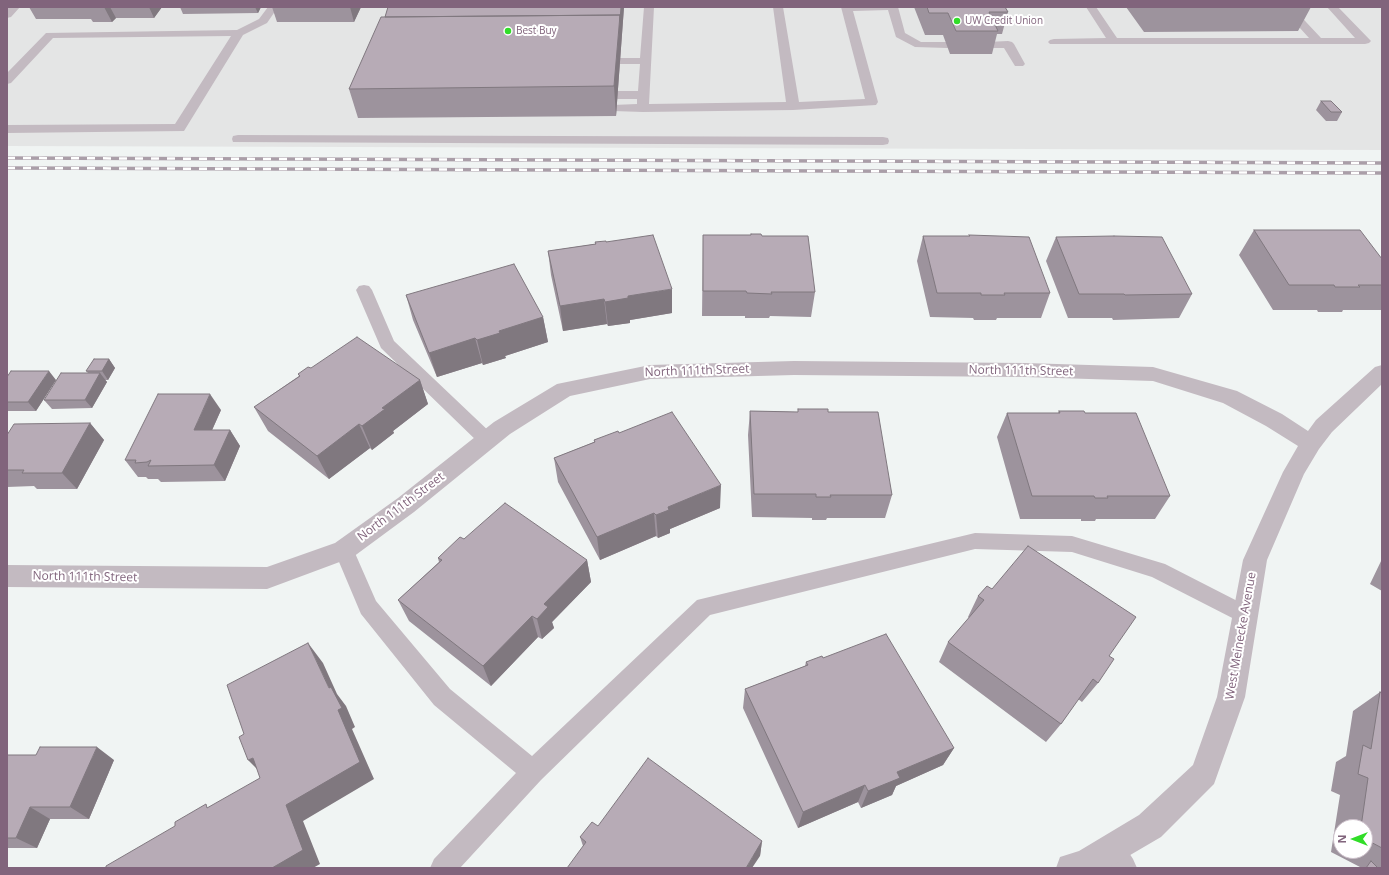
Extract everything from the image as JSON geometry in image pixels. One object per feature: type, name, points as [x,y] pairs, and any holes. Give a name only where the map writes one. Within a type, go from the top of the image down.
[{"type":"street","name":"North 111th Street","points":[[7,576],[267,578],[344,550],[406,505],[502,428],[564,389],[650,372],[794,368],[1025,370],[1153,374],[1230,397],[1274,420],[1311,443]]},
{"type":"street","name":"West Meinecke Avenue","points":[[1071,868],[1118,858],[1204,774],[1231,697],[1255,560],[1294,472],[1311,443],[1324,426],[1382,372]]},
{"type":"lane","points":[[7,15],[15,7]]},
{"type":"lane","points":[[7,80],[50,35],[239,33],[263,21],[273,7]]},
{"type":"lane","points":[[643,108],[649,7]]},
{"type":"lane","points":[[778,7],[793,106]]},
{"type":"lane","points":[[617,108],[793,106],[872,102],[847,8],[893,7],[900,36],[919,45],[947,45]]},
{"type":"lane","points":[[1091,7],[1114,42]]},
{"type":"lane","points":[[1286,7],[1318,41]]},
{"type":"lane","points":[[1054,42],[1364,41],[1332,7]]},
{"type":"lane","points":[[7,129],[179,128],[239,33]]},
{"type":"lane","points":[[987,45],[1008,44],[1019,64]]},
{"type":"lane","points":[[620,61],[646,61]]},
{"type":"lane","points":[[618,95],[644,95]]},
{"type":"lane","points":[[238,139],[883,141]]},
{"type":"lane","points":[[364,290],[387,344],[487,440]]},
{"type":"lane","points":[[443,868],[533,772],[704,607],[975,541],[1072,544],[1158,570],[1246,616]]},
{"type":"lane","points":[[344,550],[368,607],[437,691],[533,772]]},
{"type":"shaded area","points":[[7,7],[1382,7],[1382,150],[7,146]]},
{"type":"building","points":[[388,7],[621,7],[620,21],[620,15],[385,17]]},
{"type":"building","points":[[927,7],[1005,7],[1008,12],[989,12],[998,31],[956,31],[948,13],[929,13]]},
{"type":"building","points":[[620,15],[614,86],[349,89],[381,17]]},
{"type":"building","points":[[1321,101],[1331,101],[1342,112],[1331,112]]},
{"type":"building","points":[[1254,230],[1360,230],[1382,259],[1382,285],[1335,287],[1334,285],[1289,285]]},
{"type":"building","points":[[761,234],[762,236],[808,236],[815,292],[771,292],[772,294],[747,293],[746,291],[703,291],[703,235]]},
{"type":"building","points":[[653,235],[672,289],[628,296],[628,298],[605,302],[604,299],[560,306],[548,251],[596,244],[595,242],[606,242]]},
{"type":"building","points":[[969,235],[1029,237],[1050,293],[1004,293],[1005,295],[981,295],[981,293],[937,293],[923,236],[970,236]]},
{"type":"building","points":[[1056,237],[1162,237],[1192,294],[1079,294]]},
{"type":"building","points":[[514,264],[543,317],[499,331],[500,333],[477,340],[475,338],[429,353],[406,295]]},
{"type":"building","points":[[357,337],[420,380],[382,408],[385,409],[362,426],[359,424],[317,456],[254,407],[300,376],[298,374],[308,367],[311,368]]},
{"type":"building","points":[[94,359],[109,359],[102,371],[86,371]]},
{"type":"building","points":[[11,371],[49,371],[28,402],[7,402],[7,377]]},
{"type":"building","points":[[61,373],[100,373],[85,400],[44,400]]},
{"type":"building","points":[[158,394],[210,394],[194,430],[230,430],[214,465],[148,466],[151,460],[147,462],[135,463],[136,460],[125,460]]},
{"type":"building","points":[[798,409],[828,409],[828,412],[878,412],[892,495],[830,495],[831,497],[816,497],[816,494],[754,494],[750,411],[798,412]]},
{"type":"building","points":[[1059,411],[1084,411],[1085,413],[1136,413],[1170,496],[1107,496],[1108,498],[1095,498],[1094,496],[1032,496],[1007,413],[1060,413]]},
{"type":"building","points":[[672,412],[721,485],[668,507],[669,510],[656,515],[654,513],[597,537],[554,458],[595,442],[594,440],[618,431],[619,433]]},
{"type":"building","points":[[90,423],[62,473],[22,473],[24,470],[7,470],[7,435],[14,424]]},
{"type":"building","points":[[505,503],[587,560],[544,604],[548,607],[537,619],[532,616],[483,666],[398,600],[442,560],[438,558],[460,537],[464,539]]},
{"type":"building","points":[[1028,546],[1136,617],[1109,656],[1114,659],[1098,683],[1093,679],[1061,724],[948,642],[984,600],[978,596],[987,586],[992,589]]},
{"type":"building","points":[[886,634],[954,748],[897,772],[900,778],[868,791],[865,785],[803,812],[745,689],[808,665],[806,662],[822,656],[823,658]]},
{"type":"building","points":[[308,643],[329,688],[331,687],[342,708],[338,710],[360,762],[286,805],[303,850],[272,868],[106,868],[106,866],[175,826],[175,822],[206,804],[207,808],[260,778],[253,758],[248,760],[239,737],[244,734],[227,685]]},
{"type":"building","points":[[1380,692],[1382,693],[1382,848],[1373,843],[1373,819],[1362,819],[1368,778],[1358,774],[1363,745],[1371,749]]},
{"type":"building","points":[[40,747],[97,747],[70,807],[30,807],[16,838],[7,838],[7,755],[36,755]]},
{"type":"building","points":[[648,758],[762,841],[746,868],[567,868],[586,842],[580,837],[592,822],[598,826]]},
{"type":"building","points":[[1371,861],[1378,868],[1366,868]]},
{"type":"railway","points":[[7,158],[1382,163]]},
{"type":"railway","points":[[7,168],[1382,173]]},
{"type":"place","name":"UW Credit Union","points":[[957,21]]},
{"type":"place","name":"Best Buy","points":[[508,31]]}]
